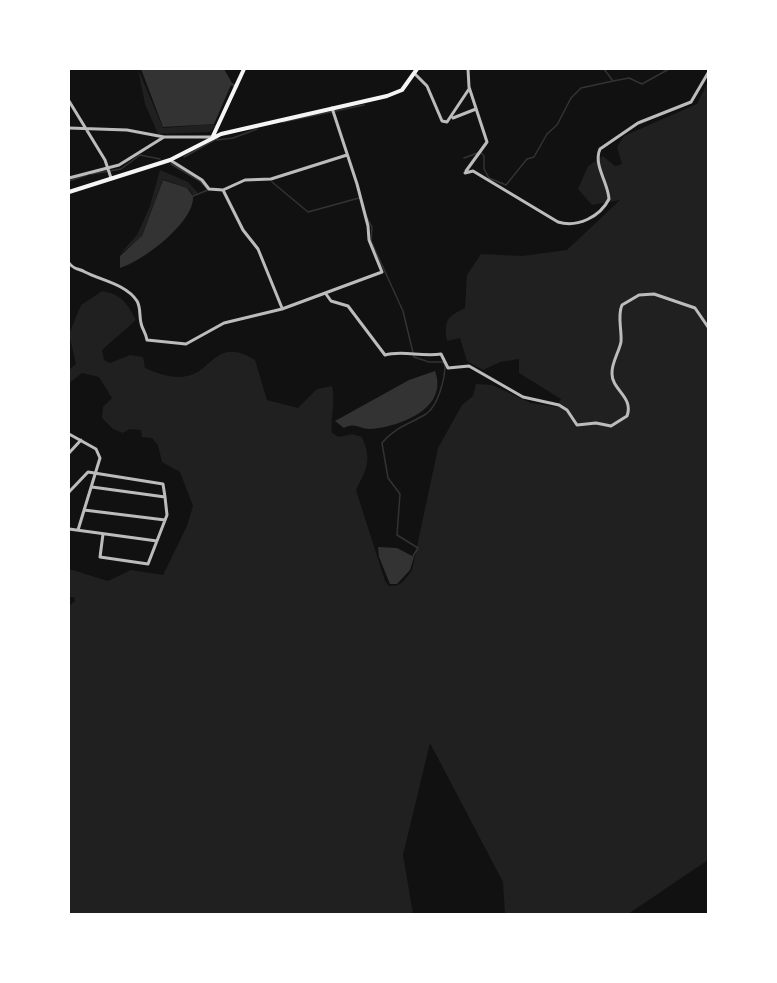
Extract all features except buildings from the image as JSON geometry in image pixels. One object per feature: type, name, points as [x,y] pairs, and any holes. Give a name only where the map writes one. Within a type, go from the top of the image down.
[{"type":"main road","points":[[213,137],[244,69]]},
{"type":"main road","points":[[69,192],[110,174],[170,160],[213,137],[333,111],[387,96],[402,90],[416,71]]},
{"type":"street","points":[[468,69],[469,89],[487,142],[465,173],[473,171],[558,222],[573,224],[600,212],[609,200],[605,179],[597,164],[600,149],[638,123],[691,102],[708,73]]},
{"type":"street","points":[[416,71],[427,86],[439,118],[447,122],[469,89]]},
{"type":"street","points":[[69,101],[86,127],[110,174]]},
{"type":"street","points":[[451,118],[476,109]]},
{"type":"street","points":[[69,263],[73,269],[83,270],[90,276],[111,282],[134,298],[139,307],[141,323],[147,340],[186,344],[227,322],[282,309],[382,272],[369,240],[368,226],[333,111]]},
{"type":"street","points":[[69,128],[86,127],[164,137],[213,137]]},
{"type":"street","points":[[69,178],[92,170],[110,174],[164,137]]},
{"type":"street","points":[[170,160],[202,180],[209,189],[223,190],[244,180],[271,179],[347,155]]},
{"type":"street","points":[[223,190],[243,230],[258,249],[282,309]]},
{"type":"street","points":[[326,294],[331,301],[348,306],[385,355],[393,352],[412,355],[441,354],[448,368],[469,366],[524,397],[560,405],[567,410],[577,425],[596,423],[611,426],[627,416],[629,410],[624,394],[612,376],[621,342],[619,314],[622,305],[639,295],[654,294],[695,308],[708,327]]},
{"type":"street","points":[[69,434],[96,449],[100,458],[97,474],[78,530]]},
{"type":"street","points":[[69,453],[81,440]]},
{"type":"street","points":[[69,492],[88,472],[163,484],[165,520],[148,564],[100,557],[103,534]]},
{"type":"street","points":[[92,487],[165,497]]},
{"type":"street","points":[[84,510],[165,520]]},
{"type":"street","points":[[69,529],[157,542]]},
{"type":"shaded area","points":[[138,69],[163,128],[216,125],[210,132],[158,134],[145,104]]},
{"type":"shaded area","points":[[141,69],[224,69],[232,83],[239,86],[237,89],[231,85],[214,124],[163,127]]},
{"type":"shaded area","points":[[708,82],[708,860],[628,914],[505,914],[503,882],[430,743],[403,855],[413,914],[69,914],[69,606],[75,601],[74,597],[69,597],[69,569],[108,581],[131,570],[163,575],[187,526],[193,506],[180,472],[162,462],[158,445],[152,438],[142,437],[141,430],[129,429],[123,433],[113,429],[102,418],[103,407],[112,398],[99,377],[82,373],[69,383],[69,370],[76,364],[69,334],[81,305],[102,291],[109,292],[123,300],[136,320],[102,350],[104,360],[110,363],[130,355],[143,357],[145,368],[181,377],[196,373],[223,353],[242,354],[255,360],[267,400],[298,408],[317,389],[332,386],[332,433],[339,437],[352,434],[362,437],[367,452],[367,464],[356,490],[385,581],[389,586],[397,585],[403,582],[412,570],[438,448],[462,405],[473,396],[476,384],[492,385],[531,403],[557,407],[561,399],[519,373],[519,359],[500,362],[483,370],[467,361],[460,338],[447,341],[446,324],[448,320],[465,308],[467,275],[481,254],[522,256],[567,250],[620,200],[592,205],[578,189],[588,166],[603,156],[615,166],[622,164],[617,147],[624,136],[697,104]]},
{"type":"shaded area","points":[[160,170],[188,182],[198,193],[193,195],[189,189],[163,179],[141,238],[119,255],[137,235],[150,206]]},
{"type":"shaded area","points":[[163,180],[187,188],[193,196],[186,217],[154,249],[120,268],[120,256],[142,236]]},
{"type":"shaded area","points":[[435,371],[437,384],[435,396],[428,406],[407,420],[370,429],[354,426],[344,428],[335,421],[409,380]]},
{"type":"shaded area","points":[[378,547],[397,548],[414,557],[410,570],[397,584],[390,584],[379,557]]},
{"type":"waterway","points":[[604,69],[613,81],[629,78],[642,84],[669,69]]},
{"type":"waterway","points":[[464,158],[480,152],[484,156],[484,169],[489,178],[506,185],[527,159],[534,157],[547,134],[557,125],[571,98],[581,88],[613,81]]},
{"type":"waterway","points":[[283,122],[364,105]]},
{"type":"waterway","points":[[217,140],[233,138],[257,129]]},
{"type":"waterway","points":[[184,157],[218,138]]},
{"type":"waterway","points":[[91,174],[121,169],[140,155],[160,159]]},
{"type":"waterway","points":[[171,164],[200,181],[208,190],[193,196]]},
{"type":"waterway","points":[[69,181],[87,175]]},
{"type":"waterway","points":[[272,182],[308,212],[359,198]]},
{"type":"waterway","points":[[366,216],[372,227],[371,241],[403,311],[414,357],[429,362],[443,362],[445,365],[440,392],[430,410],[397,429],[382,443],[388,478],[400,494],[397,535],[418,548],[413,556]]}]
